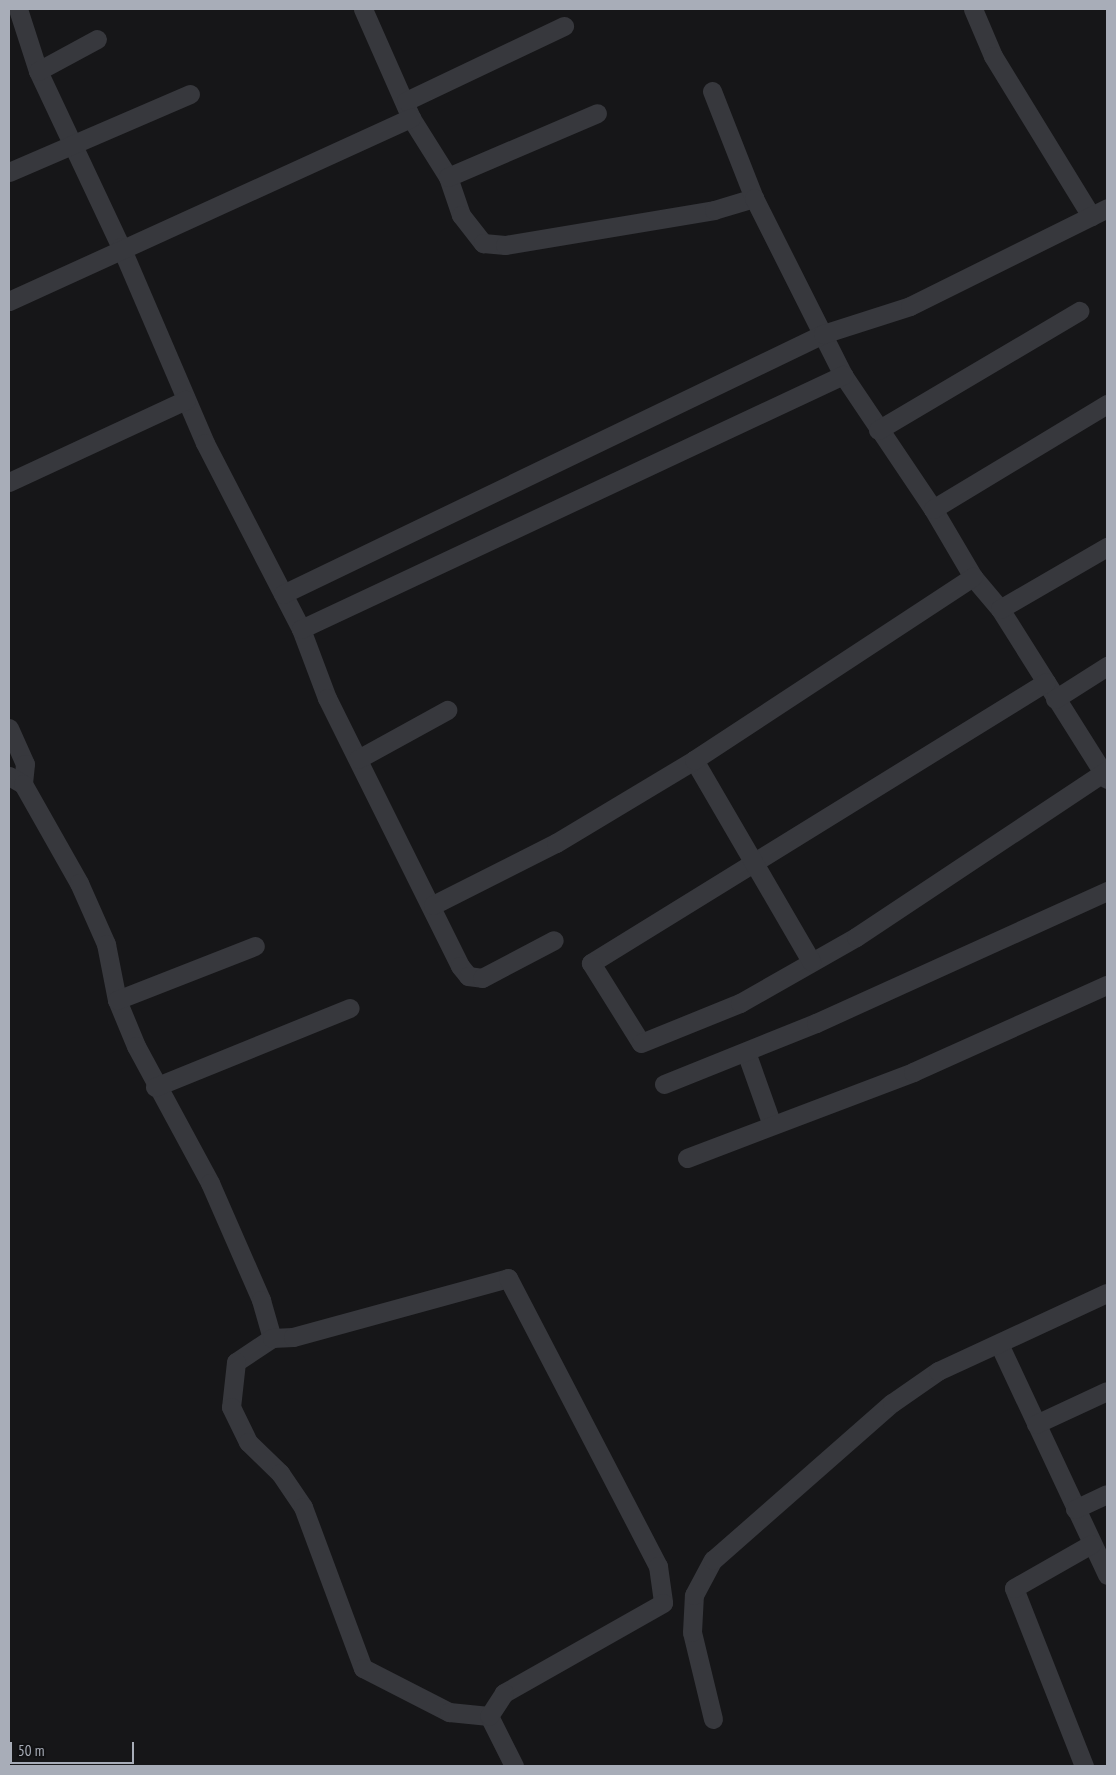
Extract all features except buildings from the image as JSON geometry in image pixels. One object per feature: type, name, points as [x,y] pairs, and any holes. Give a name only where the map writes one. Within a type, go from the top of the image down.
[{"type":"street","points":[[18,9],[38,71],[70,143],[121,247],[186,400],[241,517],[300,629],[327,698],[468,976],[482,978],[554,940]]},
{"type":"street","points":[[283,594],[823,334],[910,306],[1099,212],[998,64],[973,9]]},
{"type":"street","points":[[368,10],[409,109],[448,177],[461,215],[472,234],[483,243],[505,245],[714,210],[754,198]]},
{"type":"street","points":[[9,300],[409,109],[564,26]]},
{"type":"street","points":[[38,71],[97,39]]},
{"type":"street","points":[[712,91],[754,198],[843,375],[878,430],[933,508],[973,577],[1000,609],[1046,682],[1055,699],[1106,774],[856,937],[740,1002],[641,1043],[608,993],[591,962],[755,864],[1046,682]]},
{"type":"street","points":[[9,172],[70,143],[190,94]]},
{"type":"street","points":[[448,177],[597,113]]},
{"type":"street","points":[[878,430],[1079,311]]},
{"type":"street","points":[[300,629],[843,375]]},
{"type":"street","points":[[9,482],[186,400]]},
{"type":"street","points":[[933,508],[1107,404]]},
{"type":"street","points":[[1000,609],[1107,547]]},
{"type":"street","points":[[433,905],[556,843],[694,760],[973,577]]},
{"type":"street","points":[[1055,699],[1107,666]]},
{"type":"street","points":[[358,759],[447,710]]},
{"type":"street","points":[[9,728],[14,757],[25,764],[16,780],[79,882],[106,944],[117,1000],[155,1087],[210,1182],[261,1300],[272,1338]]},
{"type":"street","points":[[694,760],[811,961]]},
{"type":"street","points":[[664,1084],[746,1052],[971,955],[1107,891]]},
{"type":"street","points":[[117,1000],[255,946]]},
{"type":"street","points":[[687,1158],[913,1072],[1107,985]]},
{"type":"street","points":[[155,1087],[350,1008]]},
{"type":"street","points":[[746,1052],[772,1125]]},
{"type":"street","points":[[508,1278],[658,1566],[663,1603],[504,1693],[489,1716],[449,1712],[363,1668],[302,1507],[280,1473],[248,1442],[231,1407],[236,1362],[272,1338],[293,1337],[508,1278]]},
{"type":"street","points":[[713,1719],[692,1632],[694,1595],[713,1560],[892,1403],[938,1371],[1107,1293]]},
{"type":"street","points":[[999,1344],[1107,1575]]},
{"type":"street","points":[[1036,1424],[1107,1391]]},
{"type":"street","points":[[1076,1509],[1107,1494]]},
{"type":"street","points":[[1084,1766],[1014,1588],[1091,1544]]},
{"type":"street","points":[[489,1716],[514,1766]]}]
